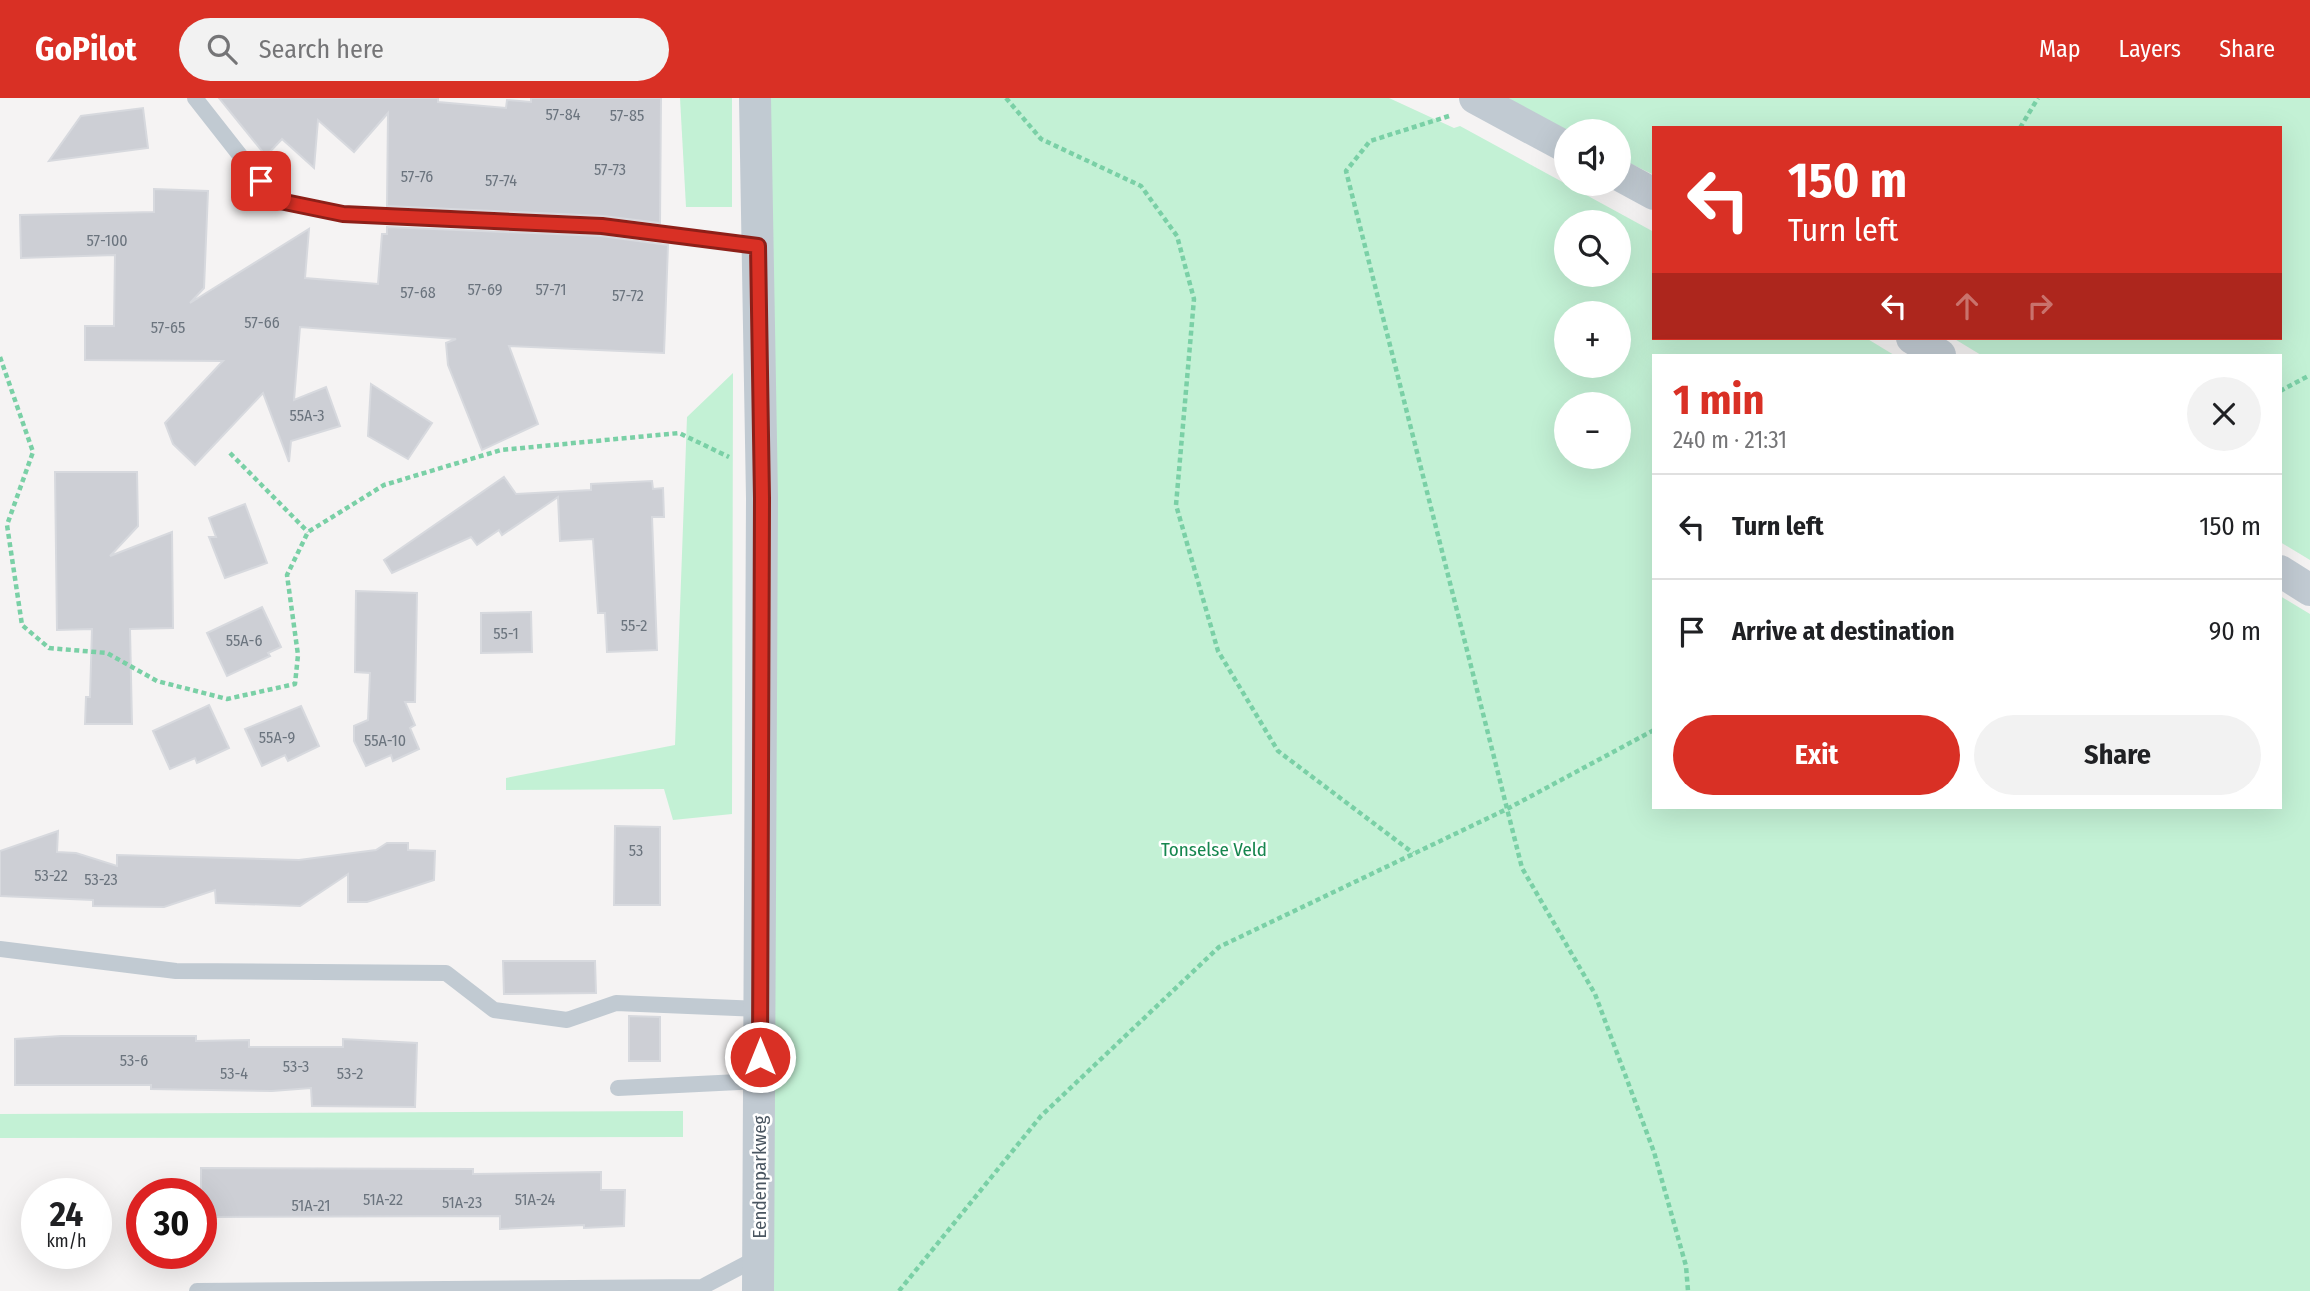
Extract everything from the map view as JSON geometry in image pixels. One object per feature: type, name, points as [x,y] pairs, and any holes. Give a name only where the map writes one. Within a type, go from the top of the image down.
[{"type":"street","name":"Eendenparkweg","points":[[755,98],[762,472],[758,1291]]},
{"type":"street","points":[[1477,99],[1554,141]]},
{"type":"street","points":[[1631,182],[1652,193]]},
{"type":"street","points":[[1915,340],[1938,354]]},
{"type":"street","points":[[2282,572],[2310,590]]},
{"type":"lane","points":[[195,98],[204,105],[275,200],[343,214],[602,226],[758,246]]},
{"type":"lane","points":[[0,949],[176,971],[446,973],[494,1010],[567,1020],[616,1003],[760,1009]]},
{"type":"lane","points":[[618,1088],[759,1081]]},
{"type":"lane","points":[[197,1291],[702,1287],[759,1257]]},
{"type":"path","points":[[1006,98],[1041,139],[1141,186],[1177,236],[1194,299],[1176,505],[1218,651],[1278,751],[1413,853]]},
{"type":"path","points":[[2021,126],[2038,98]]},
{"type":"path","points":[[1477,99],[1459,112],[1370,141],[1346,172],[1522,868],[1595,994],[1645,1128],[1686,1266],[1688,1291]]},
{"type":"path","points":[[0,357],[33,452],[7,525],[22,625],[49,648],[107,653],[157,681],[227,699],[295,684],[298,656],[287,575],[309,532],[384,485],[501,450],[679,433],[762,472]]},
{"type":"path","points":[[2282,390],[2310,375]]},
{"type":"path","points":[[230,453],[309,532]]},
{"type":"path","points":[[0,527],[7,525]]},
{"type":"path","points":[[899,1291],[1041,1116],[1219,947],[1507,808],[1652,731]]},
{"type":"green space","points":[[680,98],[732,98],[732,207],[686,207]]},
{"type":"green space","name":"Tonselse Veld","points":[[769,98],[1389,98],[1454,128],[1460,126],[1554,177],[1554,196],[1588,196],[1614,210],[1554,210],[1554,287],[1631,287],[1631,219],[1652,231],[1652,340],[1869,340],[1892,354],[1652,354],[1652,809],[2282,809],[2282,597],[2310,614],[2310,1291],[767,1291]]},
{"type":"green space","points":[[1498,98],[2310,98],[2310,560],[2282,543],[2282,354],[1979,354],[1956,340],[2282,340],[2282,126],[1652,126],[1652,174],[1631,164],[1631,119],[1554,119],[1554,125]]},
{"type":"green space","points":[[733,373],[732,814],[673,820],[664,789],[506,790],[506,778],[675,745],[687,417]]},
{"type":"green space","points":[[683,1111],[683,1137],[0,1138],[0,1114]]},
{"type":"building","points":[[219,98],[438,98],[438,102],[506,108],[507,100],[531,102],[531,98],[661,98],[660,223],[603,216],[387,206],[388,113],[354,152],[318,120],[314,168],[282,139],[266,156]]},
{"type":"building","points":[[143,108],[148,148],[49,161],[81,116]]},
{"type":"building","points":[[154,189],[208,191],[204,288],[190,303],[309,229],[305,278],[378,284],[382,234],[387,234],[387,227],[601,236],[668,245],[664,353],[509,346],[538,424],[482,450],[448,365],[446,343],[456,339],[300,327],[294,400],[326,387],[340,426],[291,441],[289,462],[263,393],[195,465],[173,444],[165,423],[223,361],[85,360],[85,326],[114,326],[115,255],[21,258],[20,215],[154,212]]},
{"type":"building","points":[[371,384],[432,423],[408,459],[368,436]]},
{"type":"building","points":[[55,472],[137,472],[138,526],[110,556],[172,532],[173,628],[130,629],[132,724],[85,724],[86,697],[90,697],[92,629],[57,630]]},
{"type":"building","points":[[504,477],[516,494],[591,490],[591,484],[652,481],[653,489],[663,488],[664,517],[652,517],[657,650],[607,652],[605,613],[598,613],[593,539],[560,541],[558,497],[502,535],[499,530],[477,545],[471,537],[392,573],[384,560]]},
{"type":"building","points":[[245,504],[267,563],[225,578],[209,537],[216,537],[209,518]]},
{"type":"building","points":[[356,591],[417,593],[415,702],[405,702],[415,725],[410,728],[419,749],[393,761],[391,755],[366,766],[354,741],[354,726],[368,720],[370,673],[355,672]]},
{"type":"building","points":[[262,607],[281,647],[268,653],[270,656],[227,676],[207,633]]},
{"type":"building","points":[[531,612],[532,652],[481,653],[481,613]]},
{"type":"building","points":[[209,705],[229,748],[197,763],[195,758],[170,769],[153,731]]},
{"type":"building","points":[[301,706],[319,746],[288,761],[285,755],[262,766],[245,729]]},
{"type":"building","points":[[615,826],[660,827],[660,905],[614,905]]},
{"type":"building","points":[[58,831],[57,852],[76,853],[117,866],[117,855],[299,860],[376,850],[387,843],[408,843],[408,850],[435,851],[434,880],[367,902],[348,902],[348,874],[300,906],[216,903],[215,890],[164,907],[93,906],[93,900],[0,896],[0,851]]},
{"type":"building","points":[[503,961],[595,961],[596,993],[504,994]]},
{"type":"building","points":[[629,1016],[660,1017],[660,1061],[629,1061]]},
{"type":"building","points":[[61,1036],[196,1036],[196,1041],[249,1040],[249,1047],[343,1047],[343,1039],[417,1043],[415,1107],[312,1106],[311,1088],[272,1091],[151,1089],[151,1085],[15,1085],[15,1039]]},
{"type":"building","points":[[201,1168],[473,1169],[473,1174],[601,1172],[601,1190],[625,1190],[624,1226],[500,1229],[500,1216],[217,1217],[217,1178],[201,1178]]},
{"type":"route","points":[[261,181],[275,200],[343,214],[602,226],[758,246],[762,498],[760,1057]]}]
